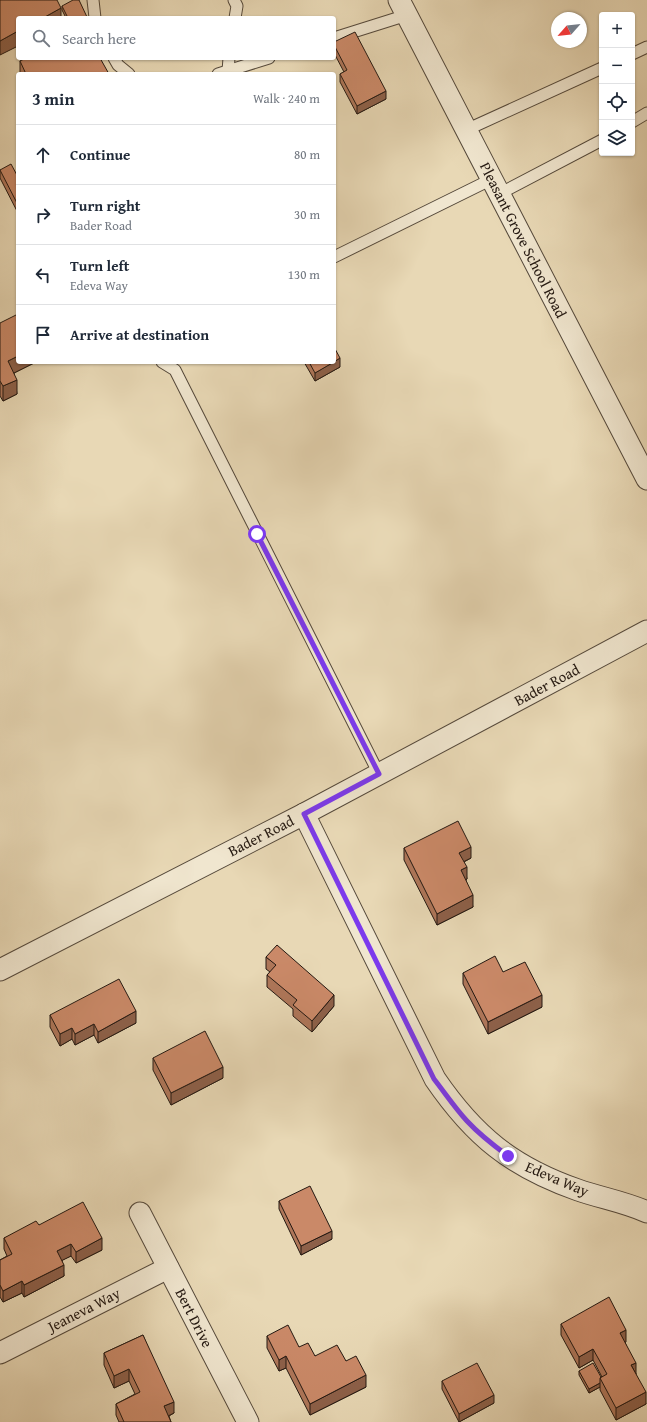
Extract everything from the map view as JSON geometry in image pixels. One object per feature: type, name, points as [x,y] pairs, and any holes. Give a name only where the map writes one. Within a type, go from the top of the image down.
[{"type":"street","name":"Pleasant Grove School Road","points":[[403,8],[647,479]]},
{"type":"street","name":"Bader Road","points":[[0,970],[304,814],[647,631]]},
{"type":"street","name":"Edeva Way","points":[[304,814],[434,1079],[467,1122],[497,1148],[530,1170],[580,1191],[630,1205],[647,1212]]},
{"type":"street","name":"Bert Drive","points":[[140,1213],[248,1422]]},
{"type":"street","name":"Jeaneva Way","points":[[0,1353],[168,1268]]},
{"type":"lane","points":[[94,0],[95,16]]},
{"type":"lane","points":[[235,16],[236,2]]},
{"type":"lane","points":[[336,37],[403,8]]},
{"type":"lane","points":[[635,53],[647,47]]},
{"type":"lane","points":[[115,60],[118,65],[127,72]]},
{"type":"lane","points":[[223,72],[229,60]]},
{"type":"lane","points":[[223,72],[262,60]]},
{"type":"lane","points":[[466,130],[599,69]]},
{"type":"lane","points":[[635,120],[647,113]]},
{"type":"lane","points":[[336,256],[599,141]]},
{"type":"lane","points":[[165,364],[175,370],[379,774]]},
{"type":"building","points":[[0,0],[57,0],[61,8],[47,16],[16,16],[16,32],[0,41]]},
{"type":"building","points":[[73,0],[79,0],[87,16],[67,16],[62,6]]},
{"type":"building","points":[[355,32],[386,91],[357,106],[340,74],[347,70],[336,49],[336,41]]},
{"type":"building","points":[[101,60],[108,72],[25,72],[20,61]]},
{"type":"building","points":[[11,164],[16,173],[16,201],[0,170]]},
{"type":"building","points":[[16,315],[16,357],[8,361],[17,380],[3,386],[0,381],[0,323]]},
{"type":"building","points":[[336,351],[340,358],[336,361]]},
{"type":"building","points":[[310,364],[331,364],[315,373]]},
{"type":"building","points":[[458,821],[471,847],[459,853],[467,867],[461,870],[473,895],[437,914],[404,848]]},
{"type":"building","points":[[277,945],[334,995],[312,1021],[293,1005],[297,1000],[267,975],[276,965],[266,957]]},
{"type":"building","points":[[495,956],[503,972],[525,962],[542,995],[488,1022],[463,973]]},
{"type":"building","points":[[119,979],[136,1011],[98,1032],[94,1024],[75,1034],[72,1028],[60,1034],[50,1015]]},
{"type":"building","points":[[205,1031],[223,1067],[171,1093],[153,1058]]},
{"type":"building","points":[[310,1186],[332,1231],[301,1246],[279,1201]]},
{"type":"building","points":[[83,1202],[102,1238],[76,1252],[71,1244],[57,1251],[64,1265],[24,1285],[22,1281],[3,1291],[0,1285],[0,1260],[12,1254],[4,1238],[36,1221],[39,1225]]},
{"type":"building","points":[[609,1297],[626,1330],[620,1333],[636,1363],[631,1365],[646,1392],[616,1408],[600,1378],[607,1374],[593,1349],[579,1357],[561,1324]]},
{"type":"building","points":[[288,1325],[299,1347],[308,1343],[315,1356],[337,1345],[346,1361],[356,1356],[366,1375],[310,1404],[286,1356],[279,1360],[267,1336]]},
{"type":"building","points":[[143,1335],[174,1402],[164,1406],[171,1422],[124,1422],[116,1404],[140,1392],[129,1369],[114,1376],[104,1353]]},
{"type":"building","points":[[477,1363],[494,1395],[459,1414],[442,1381]]},
{"type":"building","points":[[593,1363],[601,1377],[600,1383],[589,1389],[579,1371]]},
{"type":"route","points":[[257,534],[379,774],[304,814],[434,1079],[467,1122],[486,1140],[508,1156]]}]
